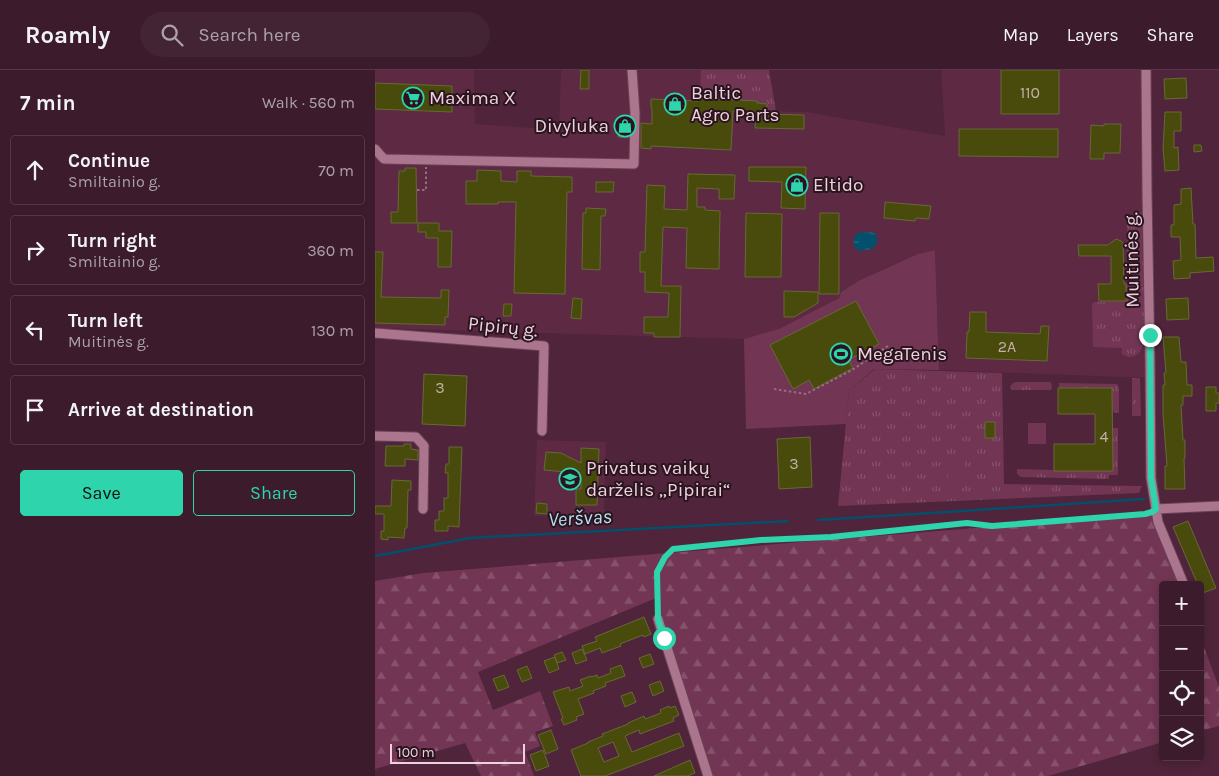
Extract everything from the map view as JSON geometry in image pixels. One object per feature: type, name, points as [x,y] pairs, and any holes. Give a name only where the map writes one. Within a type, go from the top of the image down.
[{"type":"street","points":[[375,149],[384,159],[634,164],[633,70]]},
{"type":"street","name":"Muitinės g.","points":[[1147,70],[1151,478],[1158,522],[1182,581]]},
{"type":"street","name":"Pipirų g.","points":[[375,333],[544,346],[542,431]]},
{"type":"street","points":[[375,436],[416,437],[424,446],[423,509]]},
{"type":"street","points":[[1156,509],[1219,506]]},
{"type":"street","points":[[658,619],[708,776]]},
{"type":"path","points":[[417,190],[426,190],[425,159]]},
{"type":"path","points":[[774,388],[806,394],[852,370],[888,346]]},
{"type":"path","points":[[658,619],[657,572],[665,557],[673,549],[761,540],[831,537],[967,523],[992,526],[1145,514],[1156,509]]},
{"type":"shaded area","points":[[375,70],[474,70],[475,124],[559,130],[561,70],[701,70],[701,92],[710,93],[711,99],[757,101],[756,111],[807,112],[945,136],[941,70],[1146,70],[1151,378],[939,370],[935,250],[888,267],[860,280],[841,292],[839,298],[781,328],[744,339],[375,328]]},
{"type":"shaded area","name":"Privatus vaikų darželis „Pipirai“","points":[[537,440],[606,442],[604,515],[534,516]]},
{"type":"green space","points":[[701,70],[769,70],[776,111],[756,111],[756,101],[710,99],[710,93],[700,92]]},
{"type":"green space","points":[[1141,212],[1145,336],[1140,352],[1135,356],[1129,357],[1122,354],[1122,348],[1093,347],[1092,304],[1094,302],[1126,301],[1126,284],[1128,283],[1127,221],[1136,213]]},
{"type":"green space","name":"MegaTenis","points":[[935,250],[939,370],[874,369],[849,391],[846,424],[746,429],[744,339],[781,328],[839,298],[841,292],[860,280],[918,254]]},
{"type":"green space","points":[[875,369],[1002,373],[1004,484],[1142,486],[1139,493],[838,506],[849,391]]},
{"type":"green space","points":[[1132,378],[1140,378],[1141,416],[1132,416]]},
{"type":"green space","points":[[1016,382],[1051,382],[1052,388],[1051,390],[1011,390],[1010,386]]},
{"type":"green space","points":[[1059,383],[1118,385],[1119,413],[1112,412],[1112,388],[1059,388]]},
{"type":"green space","points":[[1028,423],[1046,423],[1046,444],[1028,444]]},
{"type":"green space","points":[[1113,428],[1118,428],[1118,473],[1117,475],[1109,475],[1109,479],[1021,477],[1017,474],[1017,469],[1113,471]]},
{"type":"green space","points":[[948,457],[965,457],[965,488],[948,488]]},
{"type":"green space","points":[[1152,512],[1178,581],[1159,581],[1159,743],[1048,776],[712,776],[656,598],[478,672],[493,710],[540,691],[553,726],[535,732],[540,746],[525,752],[534,776],[481,776],[465,743],[375,769],[375,581],[423,573]]},
{"type":"green space","points":[[1204,648],[1219,687],[1219,726],[1204,730]]},
{"type":"water","points":[[862,232],[875,233],[877,241],[872,249],[860,251],[854,247],[854,237]]},
{"type":"building","points":[[581,70],[589,70],[589,89],[580,89]]},
{"type":"building","points":[[1001,70],[1059,70],[1059,114],[1001,114]]},
{"type":"building","points":[[1186,78],[1187,98],[1165,99],[1164,79]]},
{"type":"building","name":"Maxima X","points":[[375,83],[452,86],[452,112],[375,109]]},
{"type":"building","points":[[698,98],[757,101],[757,103],[767,104],[766,114],[804,115],[804,129],[755,128],[756,112],[733,111],[731,150],[651,146],[651,149],[641,148],[641,123],[652,124],[651,99],[698,101]]},
{"type":"building","points":[[1165,112],[1181,112],[1181,131],[1174,131],[1174,148],[1178,147],[1179,170],[1165,171],[1163,148]]},
{"type":"building","name":"Divyluka","points":[[618,120],[629,120],[628,137],[618,137]]},
{"type":"building","points":[[1104,124],[1121,124],[1120,153],[1104,153],[1104,159],[1090,159],[1091,125],[1104,126]]},
{"type":"building","points":[[959,129],[1058,129],[1058,157],[959,156]]},
{"type":"building","points":[[1194,145],[1201,145],[1202,151],[1194,152]]},
{"type":"building","name":"Eltido","points":[[749,167],[806,167],[805,209],[781,208],[782,182],[749,181]]},
{"type":"building","points":[[405,168],[416,168],[417,223],[391,223],[391,212],[398,212],[399,171],[405,171]]},
{"type":"building","points":[[477,170],[501,171],[501,181],[517,182],[517,171],[531,171],[531,176],[572,177],[572,192],[567,192],[565,294],[514,293],[516,202],[466,204],[466,181],[477,181]]},
{"type":"building","points":[[688,174],[735,175],[734,199],[719,199],[719,189],[697,188],[697,207],[705,207],[705,210],[720,211],[719,269],[686,268],[687,228],[663,227],[661,286],[681,286],[680,337],[654,337],[654,333],[644,333],[644,317],[668,317],[669,293],[645,292],[645,272],[640,272],[640,252],[645,252],[647,185],[665,186],[664,209],[687,210]]},
{"type":"building","points":[[596,182],[614,182],[613,192],[596,192]]},
{"type":"building","points":[[1191,188],[1196,258],[1213,257],[1214,271],[1190,273],[1190,278],[1174,279],[1173,261],[1181,260],[1180,237],[1171,237],[1171,225],[1174,225],[1174,205],[1181,204],[1181,189]]},
{"type":"building","points":[[885,202],[931,206],[929,219],[916,218],[915,221],[884,218]]},
{"type":"building","points":[[586,208],[606,209],[605,216],[601,216],[600,270],[582,269],[583,213],[586,213]]},
{"type":"building","points":[[746,213],[782,214],[781,277],[745,277]]},
{"type":"building","points":[[820,213],[839,213],[839,294],[819,294]]},
{"type":"building","points":[[418,223],[439,223],[439,231],[452,231],[451,267],[438,267],[438,238],[426,238],[426,232],[418,232]]},
{"type":"building","points":[[1116,239],[1123,243],[1126,301],[1099,301],[1098,284],[1111,284],[1111,256],[1079,256],[1078,245],[1108,245]]},
{"type":"building","points":[[375,252],[383,252],[381,297],[441,298],[441,290],[449,290],[448,317],[445,317],[445,325],[375,323]]},
{"type":"building","points":[[784,291],[818,292],[818,303],[794,317],[784,317]]},
{"type":"building","points":[[573,298],[582,299],[581,319],[571,318]]},
{"type":"building","points":[[1188,298],[1189,319],[1167,320],[1166,299]]},
{"type":"building","points":[[856,301],[879,344],[848,360],[853,368],[814,389],[809,380],[793,389],[770,345]]},
{"type":"building","points":[[504,304],[512,304],[511,316],[503,316]]},
{"type":"building","points":[[970,312],[986,312],[986,332],[1040,334],[1041,326],[1049,326],[1047,361],[966,358]]},
{"type":"building","points":[[1163,337],[1179,337],[1181,362],[1186,362],[1187,385],[1192,385],[1192,396],[1183,396],[1183,405],[1181,405],[1183,440],[1185,440],[1185,489],[1165,489],[1165,466],[1167,466],[1163,385],[1165,385],[1164,373],[1166,373]]},
{"type":"building","points":[[424,374],[467,376],[465,426],[422,424]]},
{"type":"building","points":[[1206,387],[1216,387],[1216,393],[1219,393],[1219,403],[1216,403],[1216,411],[1206,411]]},
{"type":"building","points":[[1058,388],[1112,388],[1113,471],[1054,471],[1054,444],[1095,444],[1095,414],[1058,414]]},
{"type":"building","points":[[985,422],[995,422],[995,438],[985,438]]},
{"type":"building","points":[[810,437],[812,487],[779,489],[777,439]]},
{"type":"building","points":[[404,444],[411,444],[411,449],[418,450],[418,460],[405,459],[405,466],[385,466],[386,446],[404,446]]},
{"type":"building","points":[[449,447],[462,447],[459,527],[448,526],[448,531],[435,531],[435,520],[439,520],[439,511],[444,511],[444,498],[448,498],[448,473],[445,473],[446,464],[449,464]]},
{"type":"building","points":[[581,448],[599,449],[597,505],[576,505],[576,489],[581,489],[581,480],[577,473],[544,470],[546,452],[561,453],[581,463]]},
{"type":"building","points":[[392,480],[411,481],[411,490],[408,490],[407,528],[405,528],[404,538],[388,537],[388,540],[381,539],[381,531],[384,531],[384,514],[375,514],[375,506],[391,506]]},
{"type":"building","points":[[537,503],[547,504],[547,514],[536,513]]},
{"type":"building","points":[[1188,521],[1216,588],[1204,592],[1204,581],[1196,581],[1173,527]]},
{"type":"building","points":[[644,617],[651,634],[644,637],[643,635],[602,653],[600,648],[585,654],[582,646],[597,641],[595,637]]},
{"type":"building","points":[[582,649],[587,660],[576,664],[572,653]]},
{"type":"building","points":[[562,652],[566,660],[557,663],[554,655]]},
{"type":"building","points":[[650,654],[654,664],[643,668],[639,658]]},
{"type":"building","points":[[555,657],[559,669],[549,673],[544,661]]},
{"type":"building","points":[[621,665],[625,676],[605,683],[606,686],[578,699],[584,714],[576,717],[577,720],[564,725],[553,692],[569,687],[570,691],[583,686],[580,680],[597,675],[598,678],[611,673],[610,669]]},
{"type":"building","points":[[527,666],[532,678],[522,682],[517,670]]},
{"type":"building","points":[[504,675],[509,687],[498,691],[493,679]]},
{"type":"building","points":[[660,681],[664,691],[653,696],[649,685]]},
{"type":"building","points":[[632,692],[636,702],[625,707],[621,696]]},
{"type":"building","points":[[669,706],[670,708],[675,706],[679,715],[673,718],[674,721],[640,734],[639,730],[625,736],[632,752],[679,733],[684,746],[605,776],[581,776],[571,750],[644,716],[645,719],[661,713],[660,710]],"holes":[[[613,742],[619,756],[604,762],[598,748]]]},
{"type":"building","points":[[551,730],[558,749],[546,754],[538,735]]},
{"type":"building","points":[[543,750],[549,766],[536,771],[530,755]]},
{"type":"building","points":[[690,760],[695,773],[687,776],[654,776]]},
{"type":"waterway","points":[[818,520],[1144,499]]},
{"type":"waterway","name":"Veršvas","points":[[375,556],[470,538],[788,521]]},
{"type":"place","name":"Maxima X","points":[[413,98]]},
{"type":"place","name":"Baltic Agro Parts","points":[[675,104]]},
{"type":"place","name":"Divyluka","points":[[625,126]]},
{"type":"place","name":"Eltido","points":[[797,185]]},
{"type":"place","name":"MegaTenis","points":[[841,354]]},
{"type":"place","name":"Privatus vaikų darželis „Pipirai“","points":[[570,479]]},
{"type":"route","points":[[664,638],[658,619],[657,572],[665,557],[673,549],[761,540],[831,537],[967,523],[992,526],[1152,512],[1156,509],[1151,478],[1150,335]]}]
